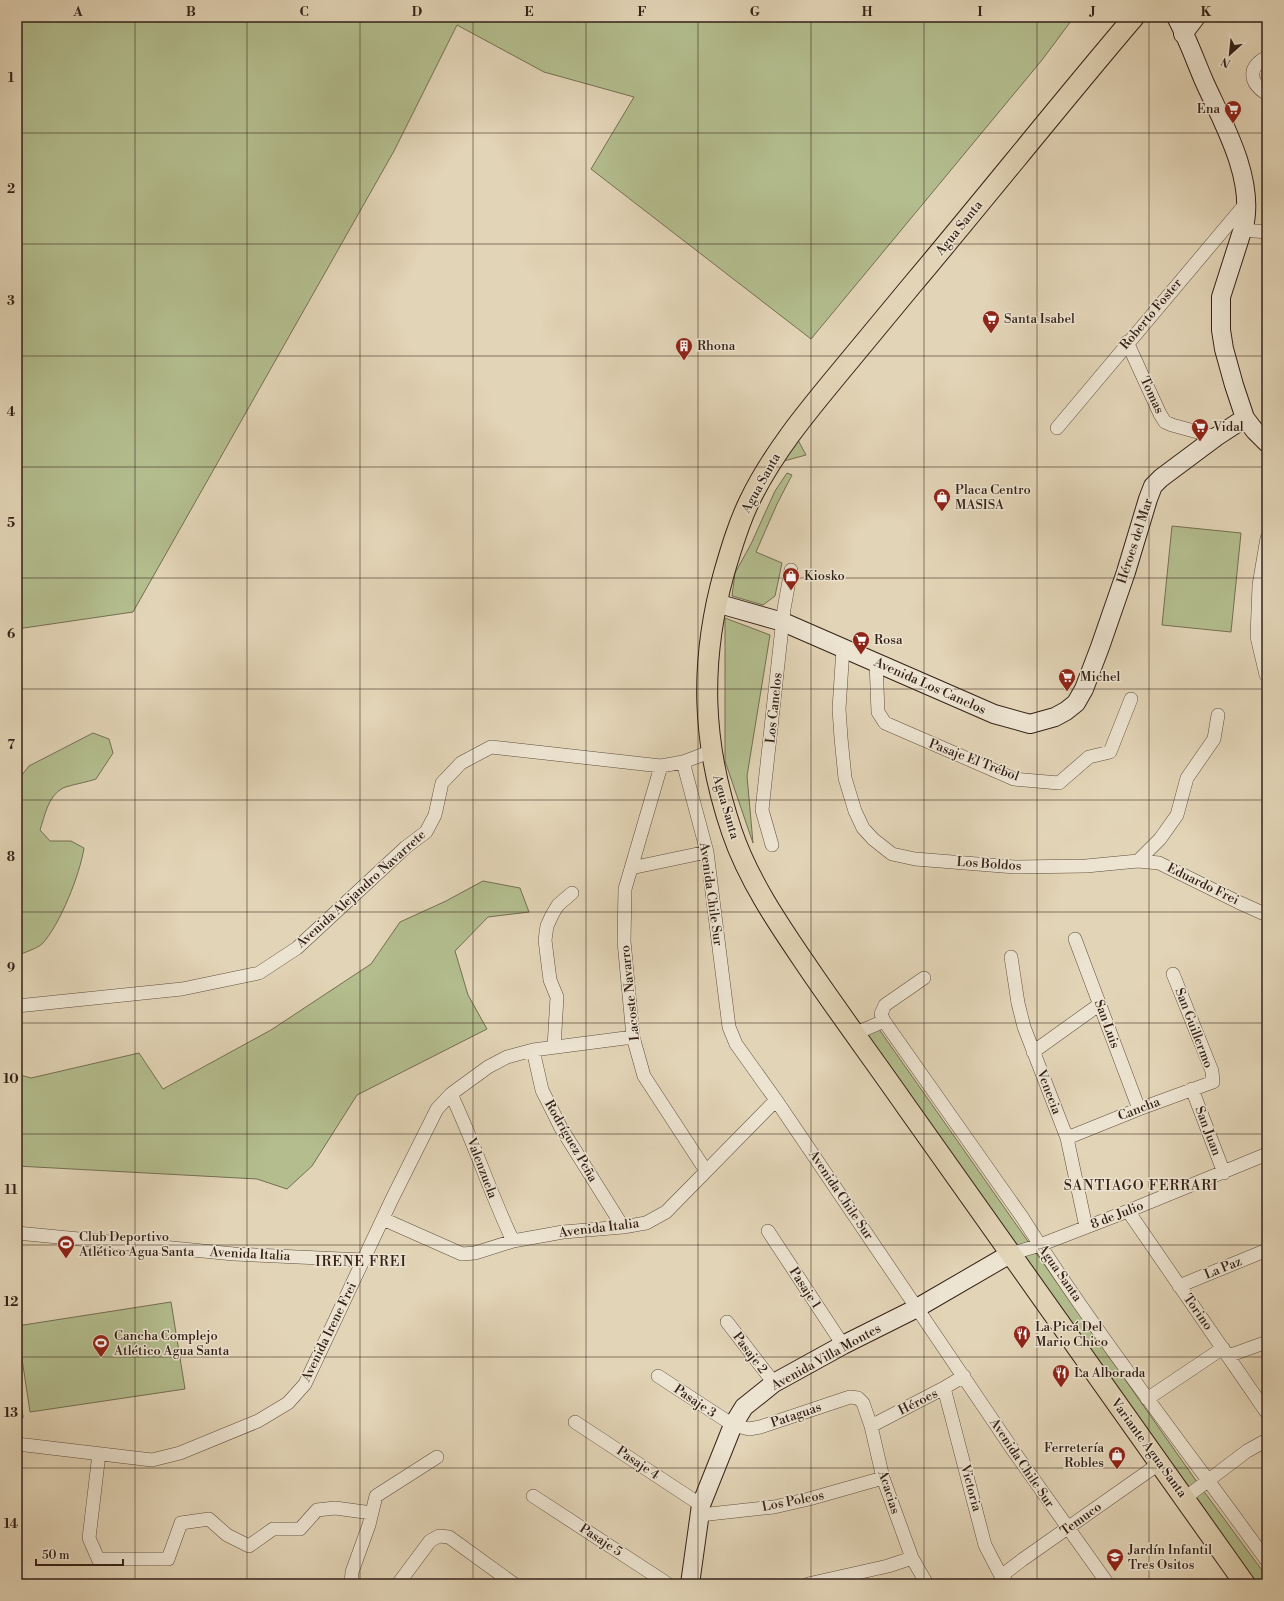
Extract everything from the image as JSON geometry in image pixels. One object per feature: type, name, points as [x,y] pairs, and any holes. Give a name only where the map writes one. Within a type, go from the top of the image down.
[{"type":"main road","name":"Agua Santa","points":[[1010,1254],[854,1034],[787,936],[757,887],[732,834],[717,781],[707,711],[707,667],[710,636],[716,603],[734,538],[764,474],[793,430],[1067,95],[1134,17]]},
{"type":"main road","name":"Variante Agua Santa","points":[[1010,1254],[1246,1584]]},
{"type":"street","points":[[1176,17],[1222,119],[1237,156],[1244,182],[1247,211],[1243,230],[1221,297],[1220,314],[1224,349],[1245,418],[1254,431],[1267,443]]},
{"type":"street","points":[[1183,34],[1196,17]]},
{"type":"street","points":[[1267,57],[1253,70],[1252,76],[1258,88],[1267,94]]},
{"type":"street","name":"Roberto Foster","points":[[1057,428],[1127,342],[1247,202]]},
{"type":"street","points":[[1243,230],[1267,232]]},
{"type":"street","name":"Tomas","points":[[1127,342],[1165,422],[1216,437]]},
{"type":"street","name":"Héroes del Mar","points":[[1076,703],[1084,689],[1100,647],[1126,572],[1153,486],[1161,478],[1216,437],[1245,418]]},
{"type":"street","points":[[1266,675],[1257,637],[1259,585],[1267,538]]},
{"type":"street","name":"Los Canelos","points":[[772,846],[762,810],[783,622],[791,570]]},
{"type":"street","name":"Avenida Los Canelos","points":[[716,603],[783,622],[994,714],[1017,721],[1030,724],[1044,721],[1066,711],[1076,703]]},
{"type":"street","name":"Los Boldos","points":[[843,648],[839,709],[845,778],[855,811],[863,828],[873,839],[892,854],[915,859],[1015,867],[1086,866],[1138,861]]},
{"type":"street","name":"Pasaje El Trébol","points":[[876,662],[878,712],[885,724],[1014,779],[1059,783],[1088,757],[1110,752],[1131,699]]},
{"type":"street","points":[[1138,861],[1160,838],[1177,815],[1187,778],[1214,739],[1218,715]]},
{"type":"street","name":"Avenida Alejandro Navarrete","points":[[17,1006],[182,990],[259,973],[297,948],[406,848],[426,832],[435,815],[442,783],[461,763],[491,747],[661,766],[683,762],[712,751]]},
{"type":"street","name":"Avenida Chile Sur","points":[[683,762],[707,852],[729,1027],[736,1044],[776,1100],[1068,1529],[1108,1584]]},
{"type":"street","name":"Lacoste Navarro","points":[[661,766],[625,889],[624,941],[633,1036],[644,1076],[706,1171]]},
{"type":"street","points":[[631,868],[707,852]]},
{"type":"street","name":"Eduardo Frei","points":[[1138,861],[1159,862],[1267,915]]},
{"type":"street","points":[[554,1047],[557,997],[550,980],[545,940],[547,926],[552,915],[558,905],[572,893]]},
{"type":"street","name":"San Luis","points":[[1075,939],[1139,1109]]},
{"type":"street","name":"Venecia","points":[[1011,957],[1018,1003],[1024,1027],[1067,1138],[1086,1227]]},
{"type":"street","name":"San Guillermo","points":[[1173,974],[1212,1071],[1213,1082]]},
{"type":"street","points":[[854,1034],[884,1021],[881,1014],[885,1004],[924,978]]},
{"type":"street","points":[[1033,1052],[1100,1004]]},
{"type":"street","name":"Agua Santa","points":[[884,1021],[1148,1399],[1209,1479],[1267,1561]]},
{"type":"street","name":"Avenida Irene Frei","points":[[17,1444],[152,1460],[180,1453],[258,1421],[288,1403],[305,1384],[383,1219],[437,1110],[451,1094],[488,1067],[507,1057],[533,1050],[633,1036]]},
{"type":"street","name":"Rodríguez Peña","points":[[533,1050],[542,1090],[561,1128],[623,1227]]},
{"type":"street","name":"Cancha","points":[[1067,1138],[1139,1109],[1213,1082]]},
{"type":"street","name":"San Juan","points":[[1192,1089],[1224,1173]]},
{"type":"street","name":"Valenzuela","points":[[451,1094],[464,1120],[498,1210],[513,1241]]},
{"type":"street","name":"Avenida Italia","points":[[383,1219],[462,1254],[475,1253],[513,1241],[563,1232],[623,1227],[646,1223],[666,1212],[776,1100]]},
{"type":"street","name":"8 de Julio","points":[[1010,1254],[1040,1245],[1128,1211],[1224,1173],[1267,1154]]},
{"type":"street","name":"Torino","points":[[1128,1211],[1267,1413]]},
{"type":"street","name":"Pasaje 1","points":[[768,1231],[843,1345]]},
{"type":"street","name":"Avenida Italia","points":[[17,1233],[234,1254],[364,1260]]},
{"type":"street","name":"La Paz","points":[[1179,1286],[1267,1250]]},
{"type":"street","name":"Avenida Villa Montes","points":[[690,1584],[701,1510],[733,1426],[744,1407],[774,1384],[843,1345],[917,1308],[1010,1254]]},
{"type":"street","name":"Pasaje 2","points":[[727,1322],[774,1384]]},
{"type":"street","points":[[1148,1399],[1226,1352],[1267,1342]]},
{"type":"street","name":"Pasaje 3","points":[[658,1376],[733,1426]]},
{"type":"street","name":"Héroes","points":[[871,1426],[964,1376]]},
{"type":"street","name":"Victoria","points":[[944,1388],[985,1545],[1005,1580]]},
{"type":"street","name":"Pataguas","points":[[733,1426],[749,1429],[760,1427],[850,1397],[858,1398]]},
{"type":"street","name":"Acacias","points":[[858,1398],[863,1403],[871,1426],[883,1478],[912,1558],[927,1584]]},
{"type":"street","name":"Pasaje 4","points":[[575,1422],[701,1510]]},
{"type":"street","points":[[1185,1498],[1247,1451],[1267,1440]]},
{"type":"street","points":[[99,1454],[89,1538],[98,1559],[168,1559],[181,1523],[210,1519],[227,1535],[249,1546],[273,1529],[300,1529],[316,1510],[334,1508],[372,1513]]},
{"type":"street","points":[[351,1584],[352,1572],[372,1513],[376,1496],[437,1457]]},
{"type":"street","name":"Temuco","points":[[1005,1580],[1022,1560],[1160,1464]]},
{"type":"street","name":"Los Poleos","points":[[701,1510],[774,1507],[810,1499],[883,1478]]},
{"type":"street","name":"Pasaje 5","points":[[533,1496],[668,1584]]},
{"type":"street","points":[[398,1584],[430,1541],[439,1536],[449,1537],[514,1584]]},
{"type":"street","points":[[808,1584],[888,1566],[912,1558]]},
{"type":"green space","points":[[17,17],[1074,17],[1042,60],[811,339],[591,169],[634,97],[544,72],[457,25],[394,151],[133,612],[17,629]]},
{"type":"green space","points":[[798,440],[806,455],[784,461]]},
{"type":"green space","points":[[787,473],[792,475],[777,504],[756,552],[782,563],[775,596],[763,605],[732,596],[735,573],[751,544],[775,491]]},
{"type":"green space","points":[[1172,526],[1241,533],[1231,632],[1162,625]]},
{"type":"green space","points":[[725,618],[770,635],[747,776],[753,843],[725,761]]},
{"type":"green space","points":[[93,733],[109,739],[113,753],[96,779],[63,788],[58,791],[50,801],[40,830],[50,841],[71,841],[84,848],[74,885],[56,925],[42,944],[17,956],[17,781],[29,766]]},
{"type":"green space","points":[[483,881],[520,888],[529,912],[488,917],[455,951],[468,995],[487,1029],[357,1095],[312,1166],[287,1189],[257,1179],[17,1166],[17,1074],[31,1078],[139,1053],[163,1089],[271,1030],[371,964],[400,922],[446,901]]},
{"type":"green space","points":[[876,1025],[1197,1482],[1267,1577],[1267,1584],[1248,1584],[851,1031]]},
{"type":"green space","name":"Cancha Complejo Atlético Agua Santa","points":[[171,1302],[185,1389],[30,1412],[17,1326]]},
{"type":"green space","points":[[17,1356],[23,1418],[17,1418]]},
{"type":"place","name":"Ena","points":[[1233,124]]},
{"type":"place","name":"Santa Isabel","points":[[991,334]]},
{"type":"place","name":"Rhona","points":[[684,361]]},
{"type":"place","name":"Vidal","points":[[1200,442]]},
{"type":"place","name":"Placa Centro MASISA","points":[[942,512]]},
{"type":"place","name":"Kiosko","points":[[791,591]]},
{"type":"place","name":"Rosa","points":[[861,655]]},
{"type":"place","name":"Michel","points":[[1067,692]]},
{"type":"place","name":"Club Deportivo Atlético Agua Santa","points":[[66,1259]]},
{"type":"place","name":"La Picá Del Mario Chico","points":[[1022,1349]]},
{"type":"place","name":"Cancha Complejo Atlético Agua Santa","points":[[101,1358]]},
{"type":"place","name":"La Alborada","points":[[1061,1388]]},
{"type":"place","name":"Ferretería Robles","points":[[1117,1470]]},
{"type":"place","name":"Jardín Infantil Tres Ositos","points":[[1115,1572]]},
{"type":"district","name":"SANTIAGO FERRARI","points":[[1141,1186]]},
{"type":"district","name":"IRENE FREI","points":[[361,1262]]}]
